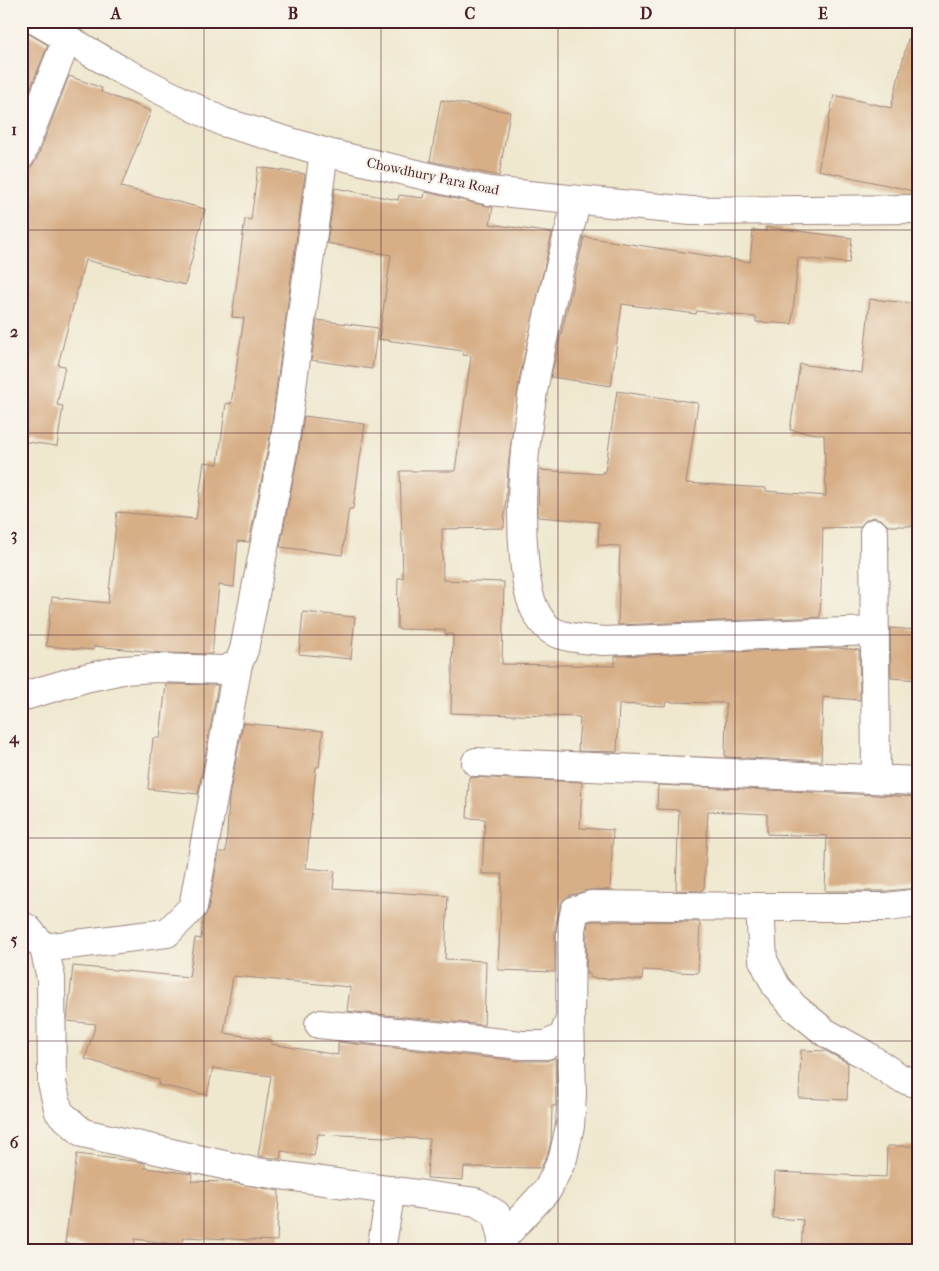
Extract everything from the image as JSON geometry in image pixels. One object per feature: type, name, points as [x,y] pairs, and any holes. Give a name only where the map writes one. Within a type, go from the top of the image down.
[{"type":"street","name":"Chowdhury Para Road","points":[[37,21],[119,69],[223,122],[324,152],[489,191],[691,211],[918,209]]},
{"type":"street","points":[[21,155],[67,39]]},
{"type":"street","points":[[44,948],[168,933],[193,907],[238,664],[244,650],[284,446],[324,152]]},
{"type":"street","points":[[577,200],[545,328],[525,446],[522,488],[522,542],[526,584],[534,608],[549,628],[569,637],[603,641],[874,631]]},
{"type":"street","points":[[874,533],[876,779]]},
{"type":"street","points":[[21,697],[85,678],[122,670],[157,668],[224,670],[238,664]]},
{"type":"street","points":[[476,762],[918,781]]},
{"type":"street","points":[[502,1244],[548,1189],[563,1158],[570,1126],[572,1094],[570,1019],[571,929],[576,910],[591,905],[888,907],[918,903]]},
{"type":"street","points":[[760,907],[763,960],[776,986],[794,1007],[826,1033],[864,1054],[900,1078],[918,1084]]},
{"type":"street","points":[[21,925],[28,929],[44,948],[51,978],[52,1083],[59,1112],[83,1132],[250,1171],[476,1202],[496,1214],[502,1244]]},
{"type":"street","points":[[318,1024],[522,1045],[546,1045],[563,1037],[570,1019]]},
{"type":"street","points":[[381,1250],[391,1190]]},
{"type":"building","points":[[21,21],[24,29],[29,34],[48,45],[21,112]]},
{"type":"building","points":[[908,39],[918,40],[918,192],[818,170],[834,95],[891,108]]},
{"type":"building","points":[[69,76],[102,88],[101,92],[151,111],[121,187],[205,209],[185,285],[85,260],[58,365],[65,366],[57,405],[63,406],[57,446],[21,441],[21,170],[30,168],[36,161]]},
{"type":"building","points":[[441,100],[510,112],[499,176],[430,161]]},
{"type":"building","points":[[258,167],[305,174],[269,443],[249,542],[238,541],[234,587],[219,585],[212,654],[164,653],[94,646],[93,650],[46,646],[52,597],[108,603],[117,512],[196,519],[204,462],[218,464],[226,403],[231,404],[244,318],[232,317],[245,219],[251,220]]},
{"type":"building","points":[[335,188],[398,200],[399,195],[424,198],[425,192],[493,207],[490,224],[552,233],[520,375],[508,466],[504,528],[442,529],[443,580],[504,582],[502,664],[615,666],[615,656],[838,648],[859,650],[860,700],[823,697],[821,761],[725,757],[726,703],[666,702],[665,706],[619,704],[617,752],[578,751],[580,717],[451,713],[453,634],[445,634],[445,630],[397,629],[398,578],[403,578],[400,471],[455,471],[471,356],[463,355],[463,351],[379,339],[391,255],[327,243]]},
{"type":"building","points":[[766,227],[852,238],[849,263],[798,258],[792,324],[756,322],[756,317],[697,311],[696,314],[622,304],[611,386],[551,377],[584,237],[750,262],[753,230],[766,231]]},
{"type":"building","points":[[870,299],[918,304],[918,526],[888,526],[882,520],[873,517],[866,520],[860,527],[823,528],[820,617],[618,625],[620,546],[598,545],[599,522],[538,517],[539,470],[602,474],[602,472],[605,472],[617,391],[698,403],[686,483],[766,488],[766,491],[826,496],[824,435],[790,430],[800,364],[862,373]]},
{"type":"building","points":[[317,320],[378,328],[372,369],[311,360]]},
{"type":"building","points":[[304,416],[365,424],[353,509],[349,509],[342,555],[280,547]]},
{"type":"building","points":[[303,612],[355,617],[351,659],[299,654]]},
{"type":"building","points":[[890,628],[918,630],[918,680],[891,678]]},
{"type":"building","points":[[166,684],[218,685],[198,794],[148,789],[153,738],[160,738]]},
{"type":"building","points":[[243,723],[323,731],[319,767],[316,767],[306,868],[335,871],[333,888],[448,896],[445,959],[486,961],[484,1025],[347,1011],[350,987],[233,976],[224,1033],[272,1040],[271,1044],[338,1055],[338,1042],[520,1061],[546,1061],[555,1058],[556,1106],[552,1106],[551,1141],[541,1168],[464,1167],[463,1180],[427,1178],[429,1139],[318,1134],[314,1156],[281,1151],[281,1159],[258,1156],[271,1076],[213,1068],[207,1095],[158,1085],[159,1080],[85,1059],[96,1024],[67,1021],[73,966],[189,977],[195,938],[201,939],[203,919],[208,910],[219,852],[226,852],[229,797]]},
{"type":"building","points":[[469,777],[582,782],[580,828],[613,830],[610,890],[591,889],[570,895],[564,899],[560,906],[555,929],[555,972],[498,970],[502,874],[482,874],[485,819],[467,818]]},
{"type":"building","points":[[658,785],[918,797],[918,888],[887,891],[825,891],[827,836],[767,834],[767,814],[708,811],[704,889],[702,891],[676,890],[679,810],[657,809]]},
{"type":"building","points":[[588,922],[700,922],[698,973],[643,970],[642,980],[590,978],[590,974],[586,974],[587,931]]},
{"type":"building","points":[[801,1050],[826,1051],[848,1063],[847,1100],[799,1098]]},
{"type":"building","points":[[887,1146],[918,1146],[917,1250],[801,1250],[803,1220],[773,1218],[775,1172],[886,1177]]},
{"type":"building","points":[[77,1154],[140,1162],[145,1163],[145,1168],[192,1174],[191,1181],[230,1182],[279,1191],[277,1241],[184,1237],[183,1245],[135,1239],[134,1250],[119,1250],[65,1243]]}]
